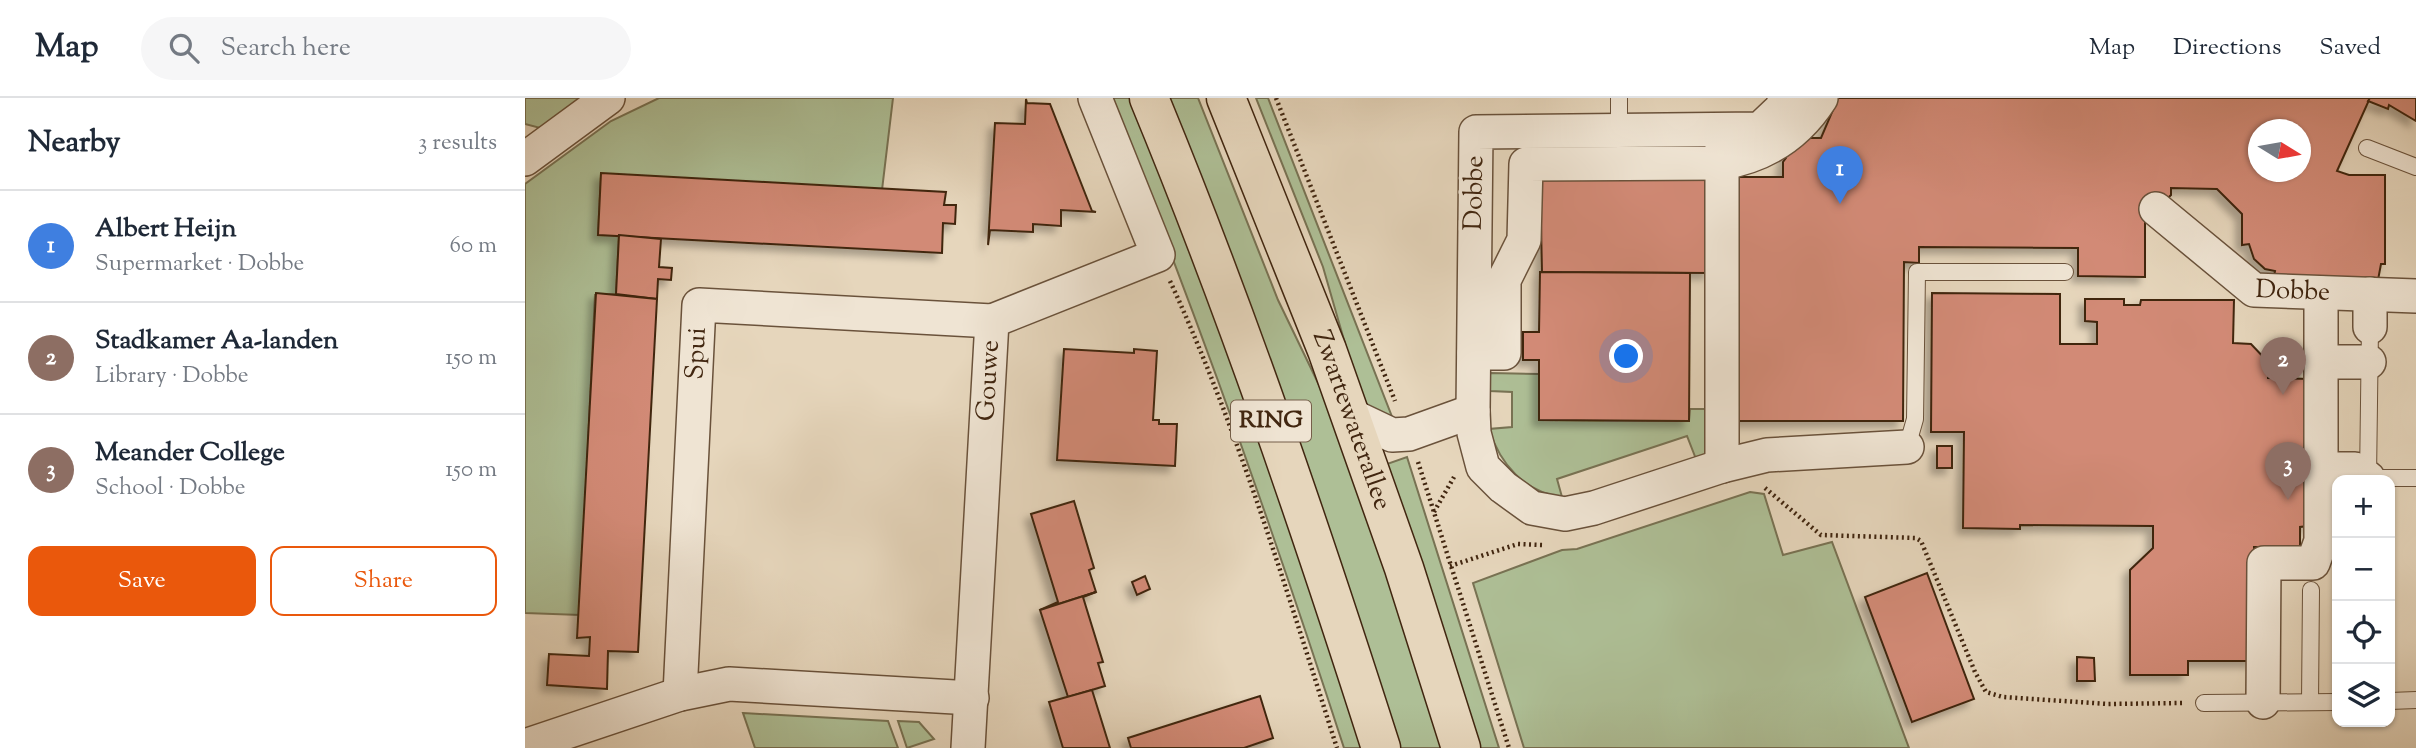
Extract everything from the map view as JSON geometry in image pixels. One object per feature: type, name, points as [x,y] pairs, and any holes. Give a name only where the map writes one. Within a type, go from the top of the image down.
[{"type":"main road","name":"RING","points":[[1149,98],[1203,229],[1320,560],[1381,748]]},
{"type":"main road","name":"Zwartewaterallee","points":[[1226,98],[1350,415],[1461,748]]},
{"type":"street","points":[[525,159],[608,98]]},
{"type":"street","points":[[1095,98],[1158,255]]},
{"type":"street","points":[[1776,137],[1781,109],[1786,98]]},
{"type":"street","points":[[1474,353],[1504,352],[1504,280],[1524,240],[1525,164],[1722,163],[1763,152],[1776,137],[1812,113],[1821,98]]},
{"type":"street","points":[[1721,131],[1722,466]]},
{"type":"street","name":"Dobbe","points":[[1776,137],[1721,131],[1476,132],[1473,411],[1474,433],[1483,467],[1503,487],[1532,508],[1565,514],[1594,508],[1722,466],[1767,455],[1907,447]]},
{"type":"street","name":"Dobbe","points":[[2156,209],[2254,290],[2416,296]]},
{"type":"street","name":"Gouwe","points":[[968,748],[992,321],[1158,255]]},
{"type":"street","points":[[2263,702],[2264,563],[2320,558],[2321,293]]},
{"type":"street","points":[[2369,327],[2370,294]]},
{"type":"street","name":"Spui","points":[[680,694],[699,305],[992,321]]},
{"type":"street","points":[[2321,362],[2369,362]]},
{"type":"street","points":[[1350,415],[1392,435],[1409,434],[1473,411]]},
{"type":"street","points":[[2321,469],[2355,469],[2363,475]]},
{"type":"street","points":[[525,746],[680,694],[729,684],[972,698]]},
{"type":"lane","points":[[1619,98],[1619,131]]},
{"type":"lane","points":[[2367,148],[2416,167]]},
{"type":"lane","points":[[1907,447],[1915,419],[1917,272],[2065,272]]},
{"type":"lane","points":[[2368,475],[2369,327]]},
{"type":"lane","points":[[2395,478],[2416,478]]},
{"type":"lane","points":[[2310,702],[2320,558]]},
{"type":"lane","points":[[2395,701],[2416,700]]},
{"type":"lane","points":[[2204,703],[2332,702]]},
{"type":"path","points":[[1158,255],[1196,338],[1285,587],[1337,748]]},
{"type":"path","points":[[1761,484],[1821,535],[1916,538],[1921,541],[1975,672],[1986,692],[2003,697],[2108,704],[2204,703]]},
{"type":"path","points":[[1450,566],[1518,544],[1548,545]]},
{"type":"green space","points":[[525,98],[589,98],[544,129],[525,124]]},
{"type":"green space","points":[[659,98],[893,98],[882,190],[601,174],[598,235],[619,235],[616,294],[595,295],[580,615],[525,613],[525,184],[611,121]]},
{"type":"green space","points":[[1110,98],[1131,98],[1235,364],[1365,748],[1344,748],[1233,421]]},
{"type":"green space","points":[[1165,98],[1198,98],[1278,300],[1333,414],[1444,748],[1397,748]]},
{"type":"green space","points":[[1256,98],[1268,98],[1396,427],[1363,406],[1323,267]]},
{"type":"green space","points":[[1490,373],[1539,374],[1539,420],[1689,421],[1690,409],[1710,409],[1709,453],[1696,459],[1687,436],[1557,479],[1562,497],[1548,494],[1525,483],[1515,474],[1494,442],[1489,429],[1512,427],[1512,392],[1490,391]]},
{"type":"green space","points":[[1407,457],[1499,748],[1477,748],[1384,465]]},
{"type":"green space","points":[[1750,492],[1764,494],[1783,555],[1832,542],[1909,748],[1524,748],[1473,583],[1562,550],[1577,549]]},
{"type":"green space","points":[[743,713],[888,721],[898,748],[755,748]]},
{"type":"green space","points":[[898,721],[919,722],[934,739],[907,748]]},
{"type":"building","points":[[1838,98],[2370,98],[2337,171],[2349,175],[2385,175],[2385,264],[2381,264],[2378,280],[2274,276],[2275,271],[2265,269],[2254,259],[2249,244],[2242,245],[2242,214],[2217,189],[2171,188],[2171,195],[2145,220],[2145,277],[2078,276],[2078,248],[1919,247],[1919,263],[1904,262],[1903,421],[1737,421],[1738,177],[1783,177],[1783,162],[1786,158],[1784,154],[1806,138],[1821,138]]},
{"type":"building","points":[[2370,98],[2416,98],[2416,121],[2389,105],[2388,109],[2368,101]]},
{"type":"building","points":[[1026,99],[1027,103],[1050,104],[1092,211],[1096,212],[1061,210],[1061,226],[1033,224],[1033,232],[990,230],[988,245],[995,123],[1025,124]]},
{"type":"building","points":[[601,173],[946,192],[944,205],[956,205],[955,224],[943,223],[942,253],[598,235]]},
{"type":"building","points":[[1540,178],[1710,179],[1710,273],[1542,272]]},
{"type":"building","points":[[619,235],[661,239],[659,267],[672,268],[671,280],[658,279],[657,299],[616,294]]},
{"type":"building","points":[[1540,272],[1690,273],[1689,421],[1539,420],[1539,360],[1523,360],[1523,332],[1539,332]]},
{"type":"building","points":[[596,293],[657,299],[638,652],[608,651],[607,689],[547,685],[549,654],[589,656],[590,637],[577,638]]},
{"type":"building","points":[[1932,293],[2060,294],[2060,344],[2097,344],[2097,322],[2085,321],[2085,299],[2124,299],[2124,305],[2140,305],[2141,300],[2234,300],[2233,343],[2251,344],[2268,362],[2268,378],[2311,379],[2308,526],[2300,527],[2300,547],[2254,547],[2255,661],[2188,661],[2188,675],[2130,675],[2130,570],[2153,548],[2153,526],[2020,525],[2020,529],[1963,528],[1964,432],[1931,432]]},
{"type":"building","points":[[1064,349],[1134,353],[1134,349],[1157,351],[1153,420],[1159,420],[1159,424],[1177,424],[1175,466],[1057,460]]},
{"type":"building","points":[[1937,446],[1952,446],[1952,468],[1937,468]]},
{"type":"building","points":[[1074,501],[1094,568],[1089,570],[1096,592],[1040,610],[1058,602],[1031,514]]},
{"type":"building","points":[[1927,573],[1974,699],[1912,722],[1865,597]]},
{"type":"building","points":[[1145,576],[1150,589],[1137,595],[1132,582]]},
{"type":"building","points":[[1096,592],[1083,597],[1103,662],[1098,663],[1105,686],[1068,697],[1040,610]]},
{"type":"building","points":[[2077,657],[2094,658],[2095,681],[2077,681]]},
{"type":"building","points":[[1092,690],[1110,748],[1063,748],[1049,702]]},
{"type":"building","points":[[1260,696],[1273,738],[1244,748],[1131,748],[1128,738]]},
{"type":"place","name":"Albert Heijn","points":[[1840,204]]},
{"type":"place","name":"Stadkamer Aa-landen","points":[[2283,395]]},
{"type":"place","name":"Meander College","points":[[2288,500]]}]
